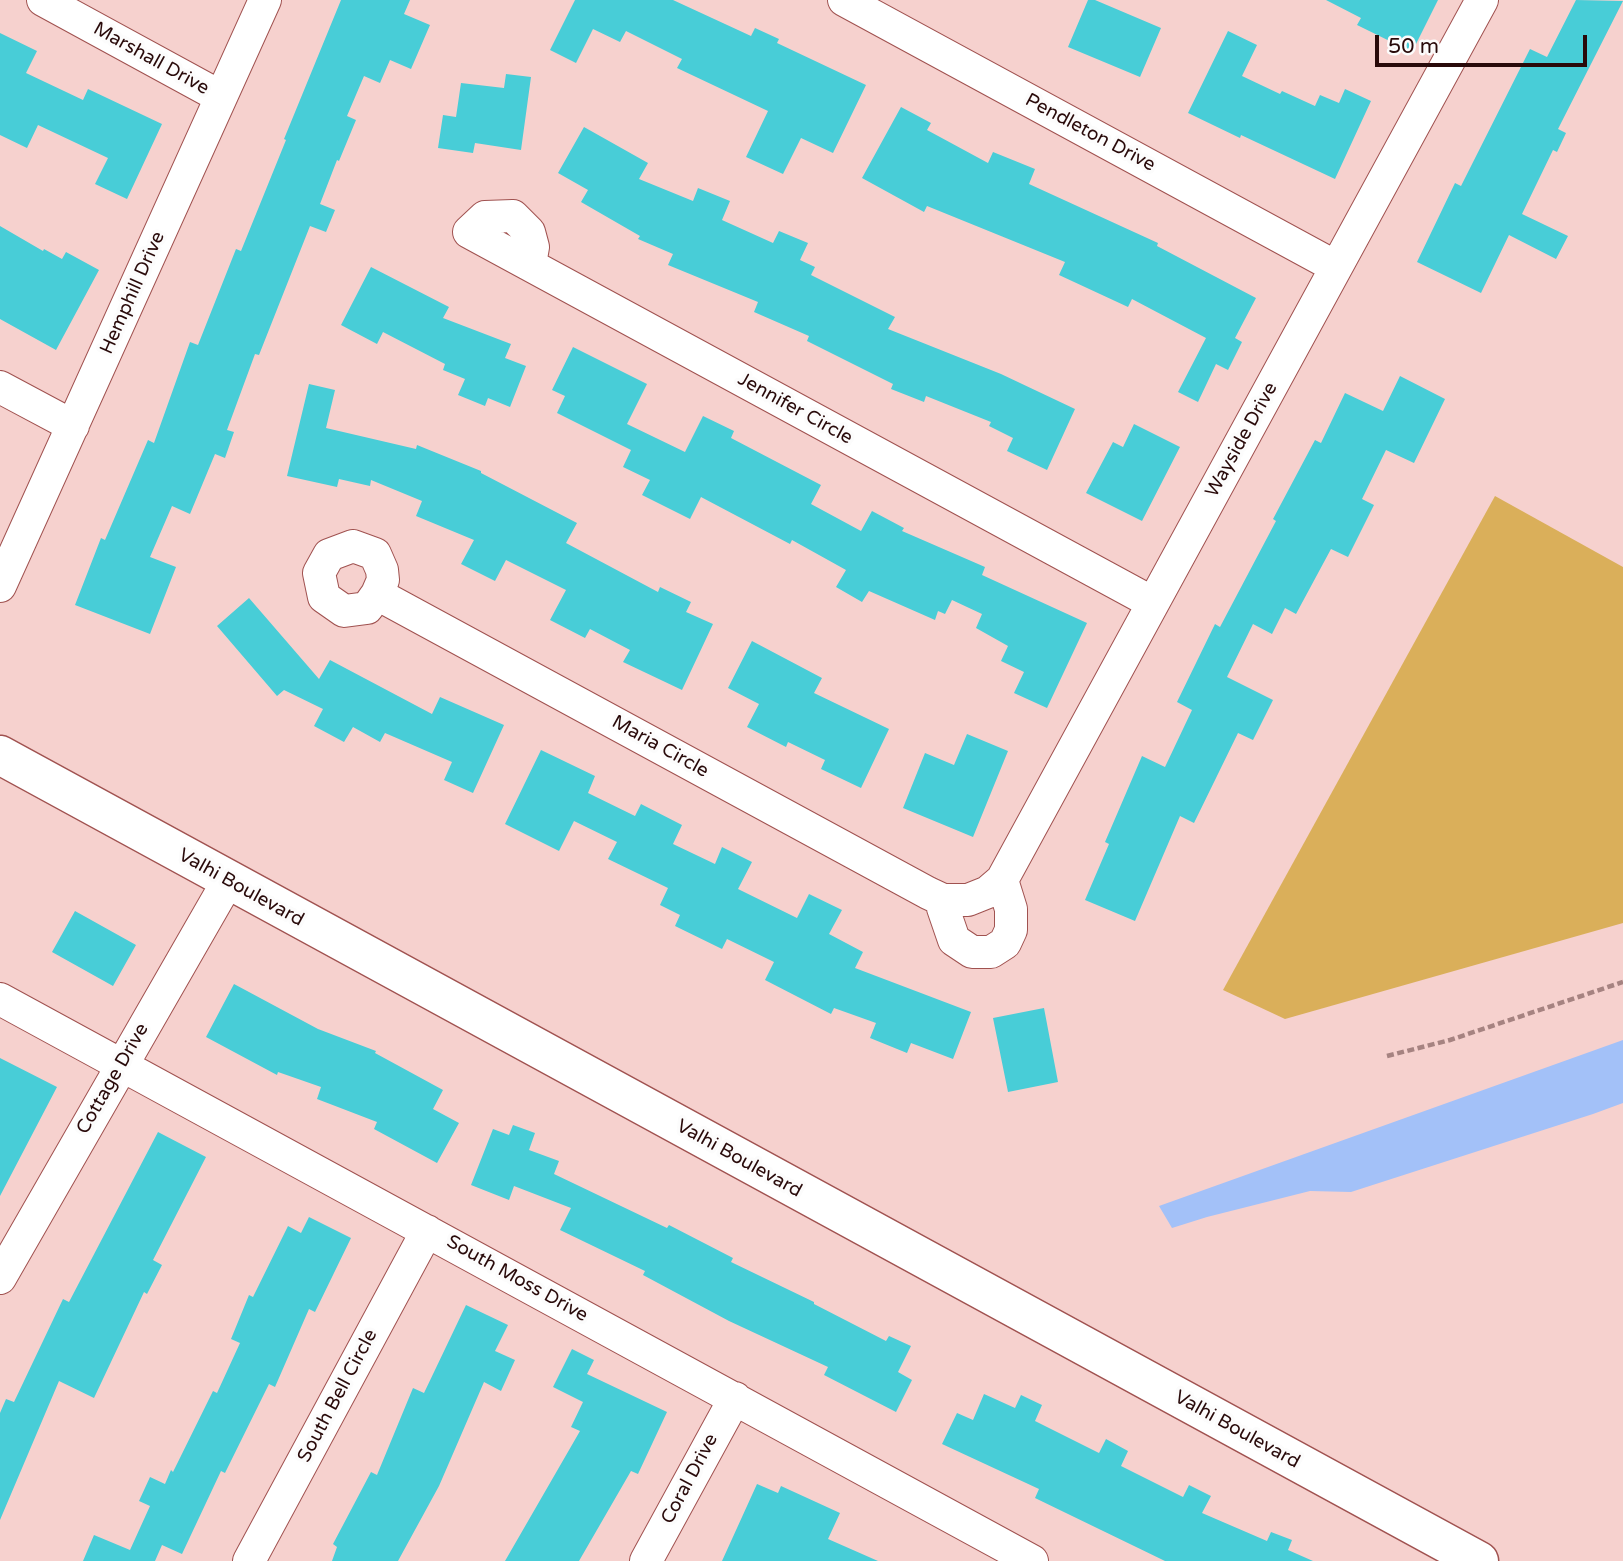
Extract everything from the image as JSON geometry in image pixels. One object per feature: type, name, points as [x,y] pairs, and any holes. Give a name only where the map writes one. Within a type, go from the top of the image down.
[{"type":"street","name":"Marshall Drive","points":[[43,0],[221,97]]},
{"type":"street","name":"Hemphill Drive","points":[[0,586],[265,0]]},
{"type":"street","name":"Pendleton Drive","points":[[844,0],[1336,267]]},
{"type":"street","name":"Wayside Drive","points":[[1002,880],[1482,0]]},
{"type":"street","name":"Jennifer Circle","points":[[469,232],[1153,603]]},
{"type":"street","points":[[0,387],[73,426]]},
{"type":"street","name":"Maria Circle","points":[[377,594],[943,900]]},
{"type":"street","name":"Valhi Boulevard","points":[[0,755],[1479,1561]]},
{"type":"street","points":[[1002,880],[1010,909],[1011,930],[1005,943],[991,952],[972,951],[954,940],[943,908],[943,900],[968,900],[988,892],[1002,880]]},
{"type":"street","name":"Cottage Drive","points":[[0,1278],[228,881]]},
{"type":"street","name":"South Moss Drive","points":[[0,999],[122,1063],[1032,1561]]},
{"type":"street","name":"South Bell Circle","points":[[249,1561],[427,1231]]},
{"type":"street","name":"Coral Drive","points":[[646,1561],[735,1398]]},
{"type":"path","points":[[1387,1056],[1450,1040],[1623,982]]},
{"type":"shaded area","points":[[1495,496],[1623,567],[1623,923],[1285,1019],[1223,990]]},
{"type":"water","points":[[1623,1040],[1623,1103],[1593,1114],[1351,1192],[1310,1191],[1172,1228],[1159,1206]]},
{"type":"building","points":[[341,0],[410,0],[404,14],[430,25],[411,69],[390,60],[380,83],[364,76],[347,116],[356,120],[320,204],[335,210],[326,232],[310,226],[259,355],[255,354],[227,430],[234,432],[225,458],[215,454],[190,514],[172,506],[150,557],[176,567],[150,634],[75,605],[101,538],[105,540],[148,440],[154,443],[190,342],[198,345],[236,249],[241,251]]},
{"type":"building","points":[[575,0],[673,0],[751,36],[755,28],[779,39],[777,43],[866,85],[833,153],[801,138],[783,174],[746,157],[768,111],[677,68],[682,59],[626,31],[620,42],[593,29],[576,63],[550,50]]},
{"type":"building","points":[[1088,0],[1095,0],[1161,28],[1140,77],[1068,47]]},
{"type":"building","points":[[1326,0],[1438,0],[1412,52],[1357,25],[1361,18]]},
{"type":"building","points":[[1576,0],[1623,1],[1558,129],[1566,133],[1557,152],[1553,150],[1522,214],[1568,236],[1556,259],[1509,235],[1481,293],[1417,262],[1455,183],[1461,186],[1530,49],[1547,57]]},
{"type":"building","points":[[1228,31],[1257,45],[1242,76],[1280,94],[1282,91],[1315,106],[1320,95],[1339,103],[1345,89],[1371,101],[1335,179],[1188,113]]},
{"type":"building","points":[[0,33],[37,51],[26,73],[83,100],[88,89],[162,124],[127,199],[95,184],[108,158],[38,125],[27,148],[0,135]]},
{"type":"building","points":[[506,74],[531,77],[521,150],[475,143],[473,153],[438,148],[443,115],[456,117],[461,83],[504,88]]},
{"type":"building","points":[[901,107],[931,123],[927,130],[988,163],[993,152],[1035,169],[1029,184],[1158,243],[1157,246],[1256,298],[1235,338],[1242,342],[1228,370],[1216,364],[1198,402],[1178,392],[1206,338],[1132,299],[1128,307],[1059,275],[1065,262],[927,206],[924,212],[862,178]]},
{"type":"building","points":[[584,127],[648,163],[639,179],[693,201],[698,188],[730,201],[722,220],[773,243],[779,231],[808,243],[800,260],[815,267],[811,275],[895,317],[888,329],[1001,374],[1075,409],[1047,470],[1007,451],[1013,438],[989,426],[991,422],[926,396],[924,402],[891,389],[893,384],[807,341],[809,336],[754,312],[758,302],[668,265],[673,254],[638,239],[640,236],[581,202],[588,190],[558,173]]},
{"type":"building","points":[[0,226],[43,251],[44,249],[62,259],[66,252],[99,270],[56,350],[0,319]]},
{"type":"building","points":[[371,267],[449,307],[443,318],[511,344],[505,358],[526,366],[510,407],[488,398],[485,406],[458,395],[465,379],[443,370],[445,364],[383,332],[377,344],[341,325]]},
{"type":"building","points":[[573,347],[647,384],[627,424],[685,452],[703,416],[734,431],[731,438],[821,485],[811,504],[861,531],[872,511],[904,528],[902,531],[985,567],[982,575],[1087,623],[1047,708],[1014,693],[1024,672],[1001,661],[1008,646],[976,628],[982,614],[952,600],[945,614],[938,611],[935,620],[869,591],[862,602],[836,587],[846,570],[792,540],[790,544],[701,497],[690,519],[642,495],[650,480],[623,467],[631,450],[557,413],[565,396],[552,390]]},
{"type":"building","points":[[1400,376],[1445,399],[1414,463],[1386,450],[1362,499],[1374,505],[1348,557],[1331,549],[1296,614],[1285,608],[1272,634],[1253,624],[1227,677],[1273,700],[1253,740],[1238,733],[1194,823],[1180,816],[1135,921],[1085,900],[1109,844],[1105,842],[1142,756],[1165,767],[1192,710],[1177,702],[1215,624],[1220,627],[1276,521],[1273,519],[1315,440],[1321,443],[1345,393],[1383,411]]},
{"type":"building","points":[[309,384],[335,390],[326,428],[416,449],[417,445],[481,471],[577,523],[566,543],[658,592],[660,587],[691,602],[686,612],[713,624],[682,690],[623,662],[630,650],[590,629],[585,638],[550,620],[566,590],[506,560],[495,581],[461,564],[474,540],[416,516],[422,501],[371,480],[370,486],[339,479],[337,487],[287,476]]},
{"type":"building","points":[[1134,424],[1180,447],[1142,521],[1086,493],[1113,442],[1123,447]]},
{"type":"building","points":[[249,598],[319,679],[330,660],[432,714],[440,697],[504,725],[473,793],[444,780],[452,762],[385,733],[380,742],[353,727],[344,742],[314,726],[323,709],[284,690],[277,696],[217,626]]},
{"type":"building","points":[[752,641],[822,678],[814,693],[889,729],[861,788],[821,769],[825,760],[788,742],[786,747],[747,727],[759,704],[728,688]]},
{"type":"building","points":[[967,734],[1008,751],[973,837],[903,808],[925,753],[954,765]]},
{"type":"building","points":[[541,750],[595,776],[588,793],[635,816],[641,804],[682,825],[673,844],[715,864],[722,847],[752,862],[738,889],[797,918],[809,894],[842,910],[829,934],[863,952],[855,968],[971,1012],[953,1059],[911,1043],[907,1053],[870,1038],[876,1023],[834,1008],[831,1014],[765,980],[774,962],[727,939],[722,949],[675,926],[680,915],[660,905],[668,888],[608,859],[617,842],[574,821],[559,851],[505,824]]},
{"type":"building","points":[[75,911],[136,945],[113,986],[52,952]]},
{"type":"building","points":[[234,984],[318,1029],[376,1051],[375,1053],[443,1090],[433,1109],[459,1123],[437,1163],[374,1129],[377,1122],[317,1099],[321,1087],[278,1072],[277,1075],[206,1037]]},
{"type":"building","points":[[1044,1008],[1058,1082],[1008,1092],[993,1018]]},
{"type":"building","points":[[0,1058],[57,1087],[0,1196]]},
{"type":"building","points":[[513,1125],[535,1133],[529,1150],[559,1161],[554,1174],[667,1228],[669,1225],[733,1258],[731,1262],[886,1341],[889,1336],[911,1346],[898,1372],[912,1380],[896,1412],[824,1375],[828,1367],[729,1321],[643,1275],[645,1271],[560,1230],[571,1208],[514,1186],[509,1200],[471,1185],[493,1129],[509,1135]]},
{"type":"building","points":[[158,1132],[206,1157],[153,1260],[162,1265],[147,1294],[144,1292],[94,1398],[59,1381],[0,1520],[0,1413],[6,1399],[14,1402],[63,1299],[69,1302]]},
{"type":"building","points":[[309,1217],[351,1238],[315,1312],[309,1309],[275,1387],[269,1384],[225,1473],[221,1471],[182,1554],[162,1545],[155,1561],[83,1561],[94,1535],[130,1550],[150,1506],[139,1501],[150,1477],[165,1484],[171,1470],[173,1472],[213,1391],[217,1393],[240,1343],[231,1339],[249,1295],[253,1297],[288,1226],[301,1233]]},
{"type":"building","points":[[466,1305],[508,1325],[495,1351],[515,1360],[501,1391],[484,1382],[439,1486],[398,1561],[332,1561],[337,1547],[333,1544],[371,1472],[377,1475],[413,1388],[424,1393]]},
{"type":"building","points":[[572,1349],[594,1360],[587,1374],[667,1412],[638,1474],[631,1471],[579,1561],[505,1561],[580,1431],[571,1427],[583,1402],[553,1387]]},
{"type":"building","points":[[984,1394],[1015,1408],[1021,1395],[1042,1405],[1035,1421],[1099,1453],[1106,1439],[1128,1451],[1121,1466],[1183,1497],[1189,1485],[1211,1496],[1202,1513],[1267,1541],[1271,1532],[1292,1540],[1288,1550],[1313,1561],[1165,1561],[1035,1498],[1039,1489],[942,1444],[957,1413],[973,1420]]},
{"type":"building","points":[[757,1484],[778,1493],[781,1486],[840,1513],[828,1539],[878,1561],[722,1561]]}]
